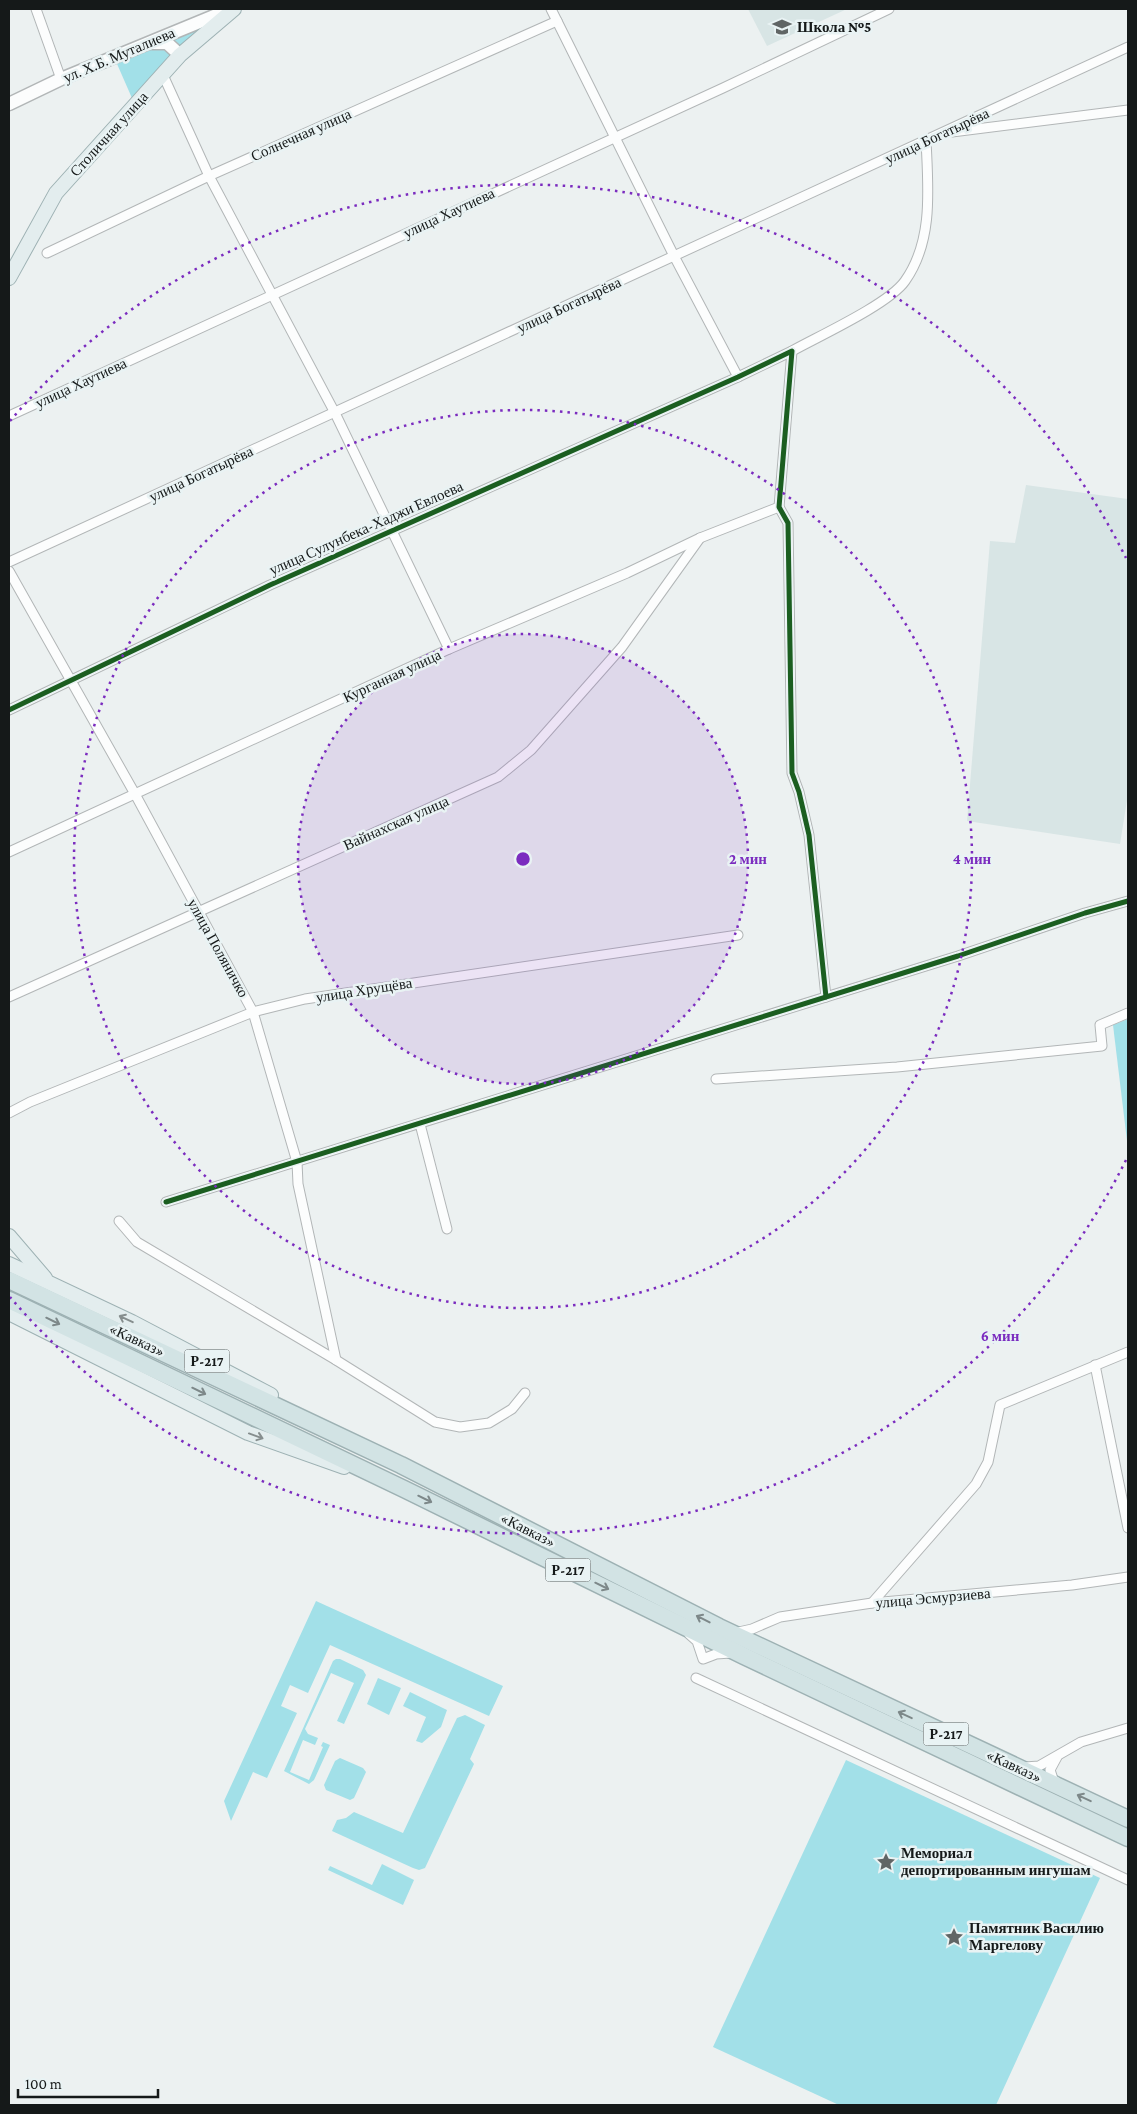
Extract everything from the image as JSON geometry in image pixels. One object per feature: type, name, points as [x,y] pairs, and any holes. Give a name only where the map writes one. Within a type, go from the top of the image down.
[{"type":"highway","name":"«Кавказ»","points":[[9,1280],[401,1465],[733,1634],[1128,1819]]},
{"type":"highway","name":"«Кавказ»","points":[[9,1300],[404,1488],[744,1656],[1128,1838]]},
{"type":"main road","name":"Столичная улица","points":[[10,275],[56,193],[180,55],[232,9]]},
{"type":"main road","name":"Р-217","points":[[9,1236],[51,1284]]},
{"type":"main road","name":"Р-217","points":[[9,1264],[132,1322],[401,1465]]},
{"type":"main road","name":"Р-217","points":[[9,1314],[248,1433],[404,1488]]},
{"type":"main road","name":"Р-217","points":[[9,1320],[27,1323]]},
{"type":"street","points":[[36,9],[61,79]]},
{"type":"street","name":"ул. Х.Б. Муталиева","points":[[9,104],[61,79],[232,9]]},
{"type":"street","points":[[551,9],[674,256],[738,377]]},
{"type":"street","name":"улица Хаутиева","points":[[9,416],[889,9]]},
{"type":"street","name":"Солнечная улица","points":[[46,253],[210,176],[557,21]]},
{"type":"street","points":[[145,44],[167,43],[180,55]]},
{"type":"street","name":"улица Богатырёва","points":[[9,562],[1128,47]]},
{"type":"street","points":[[163,75],[210,176],[335,412],[449,649]]},
{"type":"street","points":[[942,133],[1128,110]]},
{"type":"street","name":"улица Сулунбека-Хаджи Евлоева","points":[[9,710],[270,585],[738,377],[792,351],[880,303],[905,282],[921,253],[929,202],[926,140]]},
{"type":"street","points":[[792,351],[778,507],[788,523],[792,773],[799,792],[809,835],[826,997]]},
{"type":"street","name":"Курганная улица","points":[[9,852],[449,649],[627,573],[700,538],[778,507]]},
{"type":"street","name":"Вайнахская улица","points":[[9,998],[498,777],[531,750],[622,647],[700,538]]},
{"type":"street","name":"улица Поляничко","points":[[9,571],[69,681],[135,794],[253,1012],[297,1162],[298,1184],[336,1360]]},
{"type":"street","points":[[166,1202],[958,956],[1084,913],[1128,901]]},
{"type":"street","name":"улица Хрущёва","points":[[9,1113],[30,1102],[253,1012],[306,999],[738,935]]},
{"type":"street","points":[[716,1079],[897,1067],[1102,1046],[1100,1025],[1128,1013]]},
{"type":"street","points":[[420,1124],[446,1229]]},
{"type":"street","points":[[119,1221],[137,1242],[336,1360],[436,1422],[460,1428],[489,1423],[512,1409],[525,1393]]},
{"type":"street","points":[[872,1603],[976,1484],[988,1462],[1000,1405],[1128,1352]]},
{"type":"street","points":[[1095,1366],[1128,1528]]},
{"type":"street","name":"улица Эсмурзиева","points":[[733,1634],[752,1629],[780,1617],[872,1603],[1072,1585],[1128,1577]]},
{"type":"street","points":[[763,1648],[761,1636],[764,1624]]},
{"type":"street","points":[[696,1678],[1128,1880]]},
{"type":"street","points":[[1018,1768],[1039,1766],[1081,1742],[1128,1728]]},
{"type":"street","points":[[1060,1753],[1052,1762],[1050,1770],[1053,1779],[1064,1789]]},
{"type":"shaded area","points":[[231,9],[135,105],[114,57]]},
{"type":"shaded area","name":"Школа №5","points":[[748,9],[847,9],[767,46]]},
{"type":"shaded area","points":[[1026,485],[1128,499],[1128,794],[1120,844],[967,821],[990,541],[1015,543]]},
{"type":"shaded area","points":[[1128,1019],[1128,1149],[1113,1025]]},
{"type":"shaded area","points":[[316,1601],[503,1686],[489,1716],[330,1645],[308,1693],[290,1685],[281,1706],[297,1713],[267,1778],[253,1772],[231,1821],[224,1801]]},
{"type":"shaded area","points":[[340,1659],[363,1670],[366,1675],[344,1724],[337,1721],[354,1683],[331,1673],[305,1729],[308,1734],[318,1738],[315,1745],[303,1740],[290,1772],[309,1780],[323,1747],[321,1746],[323,1742],[330,1745],[314,1780],[309,1784],[284,1771],[333,1661]]},
{"type":"shaded area","points":[[378,1678],[401,1688],[389,1715],[367,1704]]},
{"type":"shaded area","points":[[410,1692],[447,1710],[441,1727],[422,1743],[416,1741],[426,1717],[403,1706]]},
{"type":"shaded area","points":[[465,1715],[485,1725],[470,1759],[474,1764],[425,1868],[419,1870],[413,1868],[332,1831],[337,1820],[346,1818],[354,1812],[403,1833],[457,1718]]},
{"type":"shaded area","points":[[340,1758],[363,1768],[366,1772],[354,1798],[350,1800],[326,1790],[324,1785],[335,1761]]},
{"type":"shaded area","points":[[846,1760],[1100,1878],[996,2105],[839,2105],[713,2047]]},
{"type":"shaded area","points":[[382,1864],[414,1880],[403,1905],[328,1870],[330,1866],[372,1885]]},
{"type":"cycle path","points":[[9,710],[270,585],[738,377],[792,351],[779,507],[788,523],[792,773],[799,792],[809,835],[826,997]]},
{"type":"cycle path","points":[[166,1202],[958,956],[1085,913],[1128,901]]},
{"type":"place","name":"Школа №5","points":[[782,27]]},
{"type":"place","name":"Мемориал депортированным ингушам","points":[[886,1862]]},
{"type":"place","name":"Памятник Василию Маргелову","points":[[954,1937]]}]
